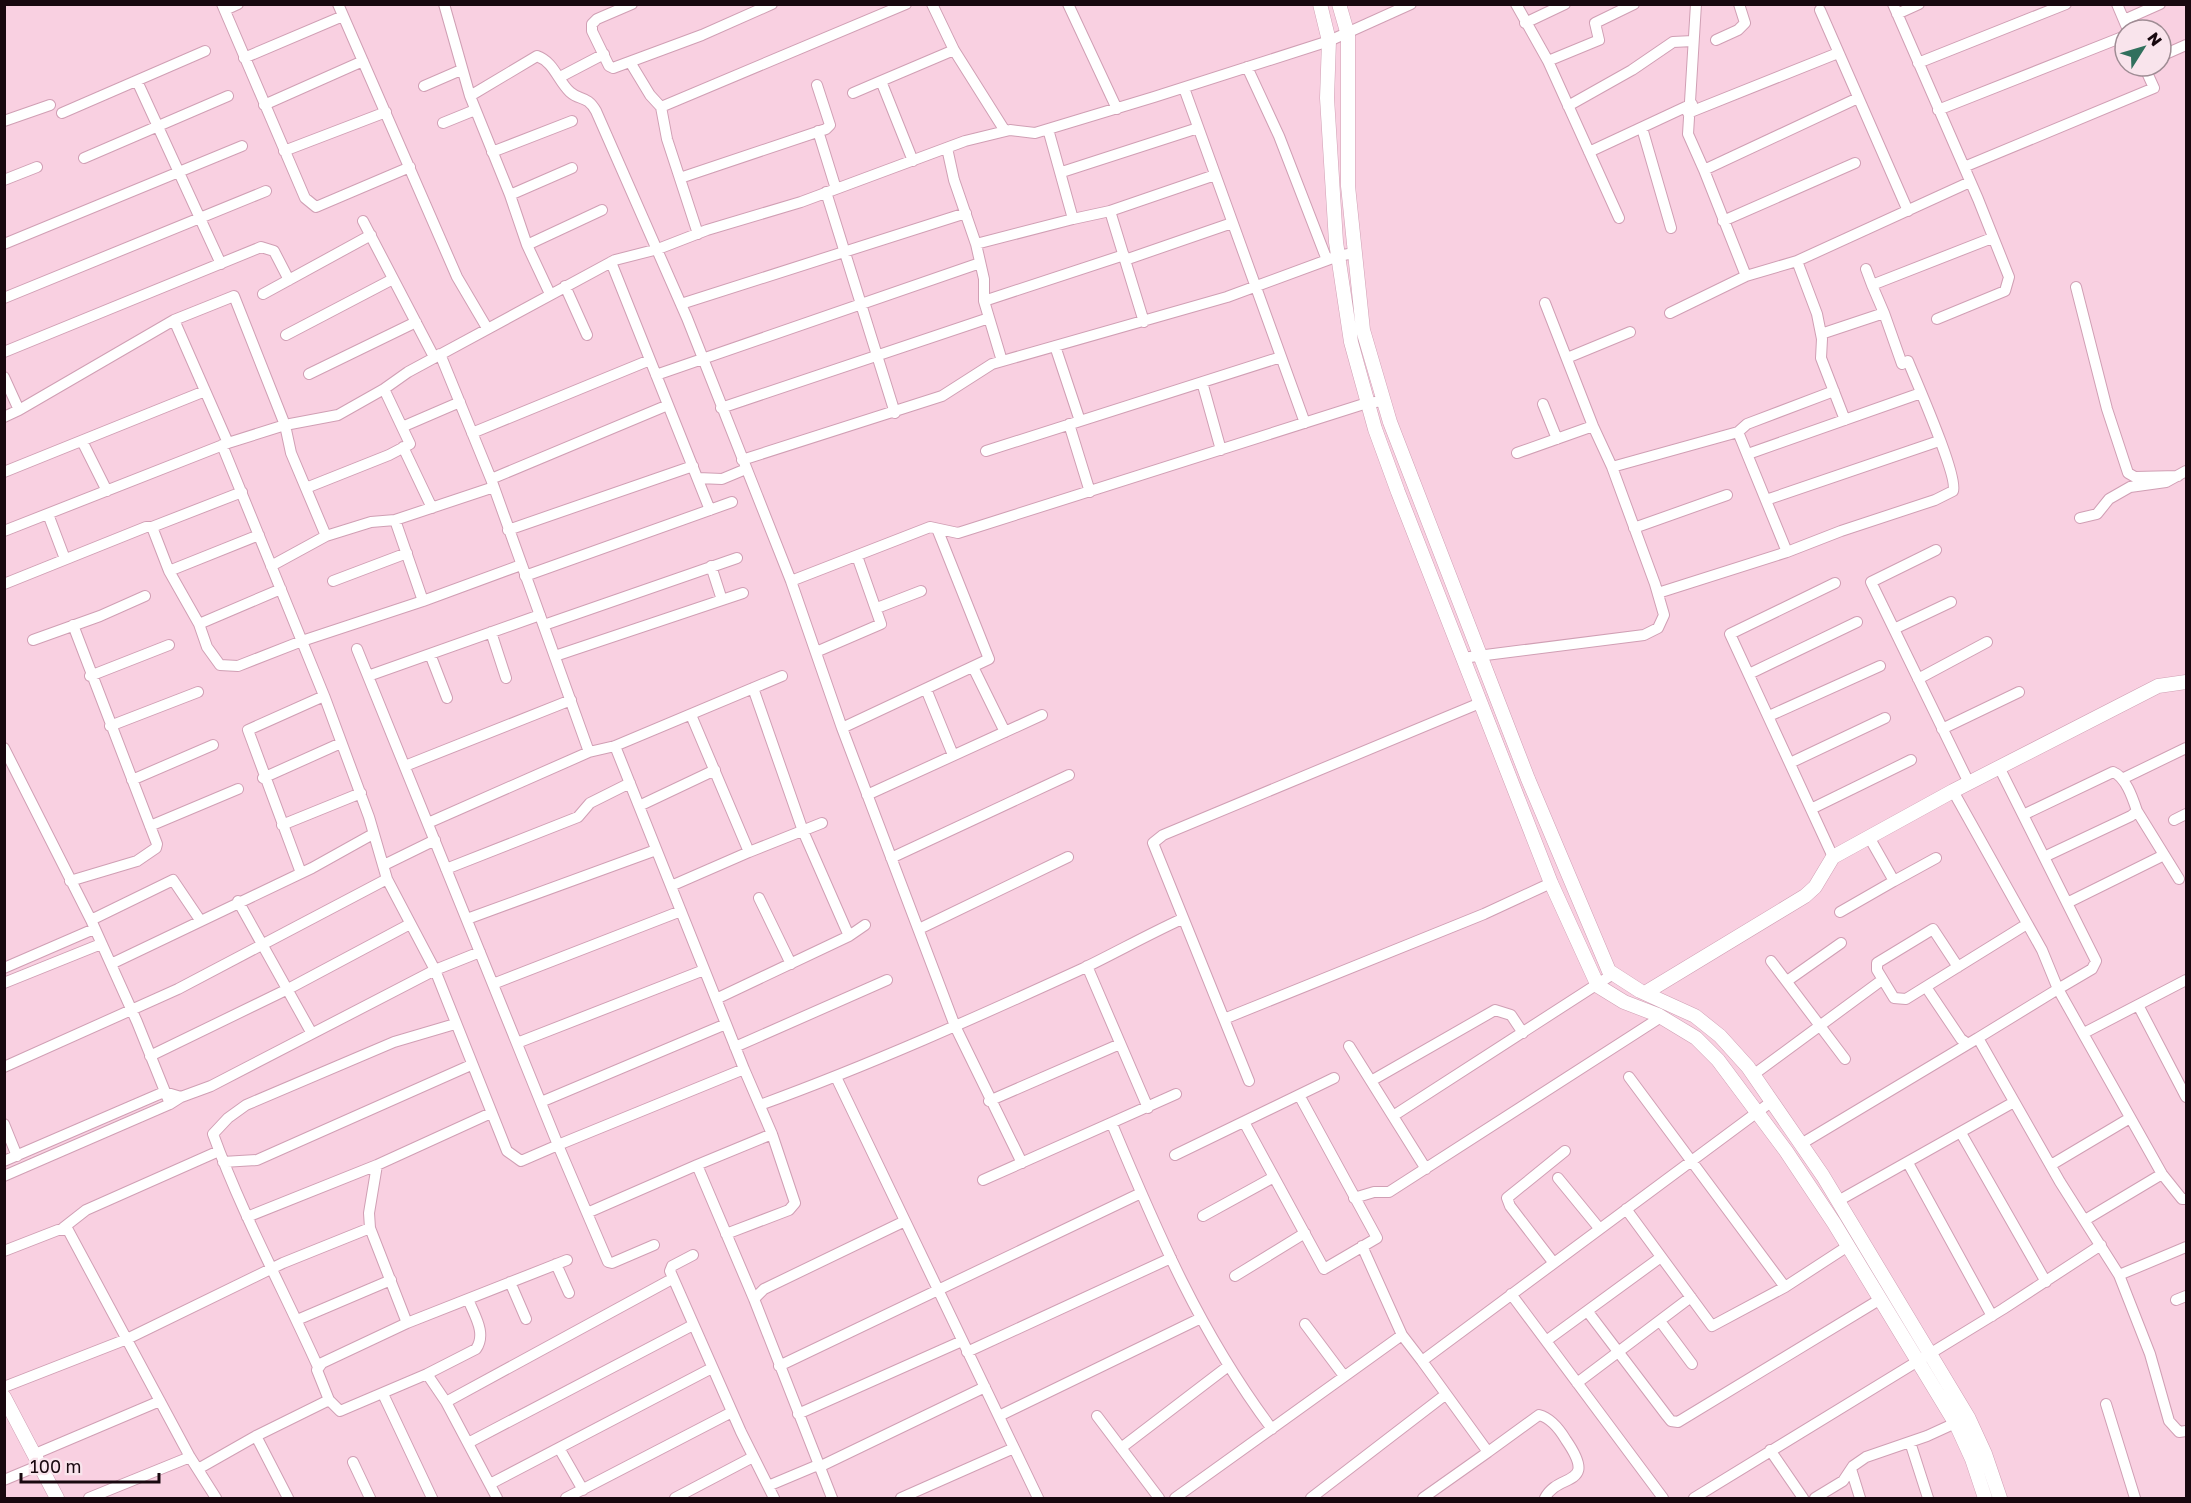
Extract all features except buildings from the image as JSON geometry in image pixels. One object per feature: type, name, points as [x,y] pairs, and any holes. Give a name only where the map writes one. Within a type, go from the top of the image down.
[{"type":"street","points":[[238,4],[223,7],[305,198],[315,207],[410,167]]},
{"type":"street","points":[[338,4],[457,277],[487,328]]},
{"type":"street","points":[[444,4],[460,70],[510,195],[527,245],[550,294]]},
{"type":"street","points":[[632,4],[613,8],[592,24],[592,31],[609,66],[613,68],[702,35],[772,4]]},
{"type":"street","points":[[661,107],[906,4]]},
{"type":"street","points":[[932,4],[954,50],[1005,131]]},
{"type":"street","points":[[1068,4],[1117,109]]},
{"type":"street","points":[[1320,4],[1329,41],[1327,98],[1332,258]]},
{"type":"street","points":[[1339,4],[1347,31],[1348,186],[1364,330],[1390,422],[1568,878],[1613,974],[1645,993],[1695,1016],[1720,1036],[1753,1075],[1838,1201],[1923,1358],[1985,1455],[2000,1498]]},
{"type":"street","points":[[4,531],[225,444],[285,424],[338,415],[437,356],[611,262],[658,249],[831,191],[947,148],[1005,131],[1035,133],[1184,88],[1329,41],[1411,4]]},
{"type":"street","points":[[1516,4],[1548,61],[1619,218]]},
{"type":"street","points":[[1525,23],[1565,4]]},
{"type":"street","points":[[1548,61],[1599,40],[1595,23],[1634,4]]},
{"type":"street","points":[[1696,4],[1688,134],[1746,276]]},
{"type":"street","points":[[1716,40],[1738,30],[1745,23],[1739,4]]},
{"type":"street","points":[[1919,4],[1895,9],[2009,277],[2005,291],[1937,319]]},
{"type":"street","points":[[1918,63],[2066,4]]},
{"type":"street","points":[[2117,4],[2123,18]]},
{"type":"street","points":[[2137,18],[2160,4]]},
{"type":"street","points":[[1820,10],[1908,211]]},
{"type":"street","points":[[244,58],[343,16]]},
{"type":"street","points":[[1568,106],[1632,70],[1673,42],[1693,40]]},
{"type":"street","points":[[1938,110],[2113,41]]},
{"type":"street","points":[[853,93],[954,50]]},
{"type":"street","points":[[62,113],[205,51]]},
{"type":"street","points":[[1589,152],[1642,128],[1838,53]]},
{"type":"street","points":[[560,77],[604,54]]},
{"type":"street","points":[[470,96],[537,56],[543,58],[560,77],[570,93],[590,101],[596,111],[681,304],[791,581],[842,728],[955,1026],[989,1101],[1022,1163]]},
{"type":"street","points":[[264,105],[363,61]]},
{"type":"street","points":[[630,62],[650,95],[661,107],[667,139],[698,234]]},
{"type":"street","points":[[1247,67],[1332,258],[1367,403],[1462,657],[1551,883],[1588,969],[1598,986],[1624,1002],[1661,1017],[1696,1038],[1718,1060],[1786,1151],[1848,1246],[1879,1300],[1923,1358]]},
{"type":"street","points":[[424,86],[460,70]]},
{"type":"street","points":[[1964,167],[2154,88],[2149,78]]},
{"type":"street","points":[[137,81],[177,173],[221,264]]},
{"type":"street","points":[[881,81],[913,160]]},
{"type":"street","points":[[680,178],[831,125],[817,85]]},
{"type":"street","points":[[1184,88],[1305,423]]},
{"type":"street","points":[[84,158],[228,96]]},
{"type":"street","points":[[1704,170],[1858,98]]},
{"type":"street","points":[[4,121],[50,105]]},
{"type":"street","points":[[443,123],[475,110]]},
{"type":"street","points":[[284,151],[386,112]]},
{"type":"street","points":[[492,152],[572,121]]},
{"type":"street","points":[[1062,172],[1198,128]]},
{"type":"street","points":[[1642,128],[1671,228]]},
{"type":"street","points":[[1048,129],[1062,172],[1073,219]]},
{"type":"street","points":[[818,131],[845,253],[895,413]]},
{"type":"street","points":[[4,244],[242,146]]},
{"type":"street","points":[[947,148],[954,180],[976,244],[984,279],[984,301],[1002,361]]},
{"type":"street","points":[[1723,220],[1855,163]]},
{"type":"street","points":[[4,180],[37,167]]},
{"type":"street","points":[[510,195],[572,168]]},
{"type":"street","points":[[976,244],[1110,211],[1215,175]]},
{"type":"street","points":[[1670,313],[1746,276],[1797,261],[1970,182]]},
{"type":"street","points":[[4,298],[198,216],[266,190]]},
{"type":"street","points":[[527,245],[602,210]]},
{"type":"street","points":[[1110,211],[1144,322]]},
{"type":"street","points":[[681,304],[966,213]]},
{"type":"street","points":[[363,221],[460,402],[492,483],[589,752]]},
{"type":"street","points":[[984,301],[1232,223]]},
{"type":"street","points":[[263,294],[370,235]]},
{"type":"street","points":[[1872,285],[1992,238]]},
{"type":"street","points":[[4,352],[266,247],[274,251],[289,280]]},
{"type":"street","points":[[698,478],[722,479],[744,464],[953,391],[976,374],[1002,361],[1144,322],[1255,287],[1332,258],[1354,253]]},
{"type":"street","points":[[1797,261],[1821,334],[1821,358],[1845,420]]},
{"type":"street","points":[[611,262],[710,510]]},
{"type":"street","points":[[656,375],[980,263]]},
{"type":"street","points":[[1658,593],[1787,552],[1947,495],[1955,485],[1908,361],[1902,364],[1866,269]]},
{"type":"street","points":[[286,335],[393,279]]},
{"type":"street","points":[[565,286],[587,335]]},
{"type":"street","points":[[2076,287],[2107,409],[2127,473],[2135,477],[2182,473]]},
{"type":"street","points":[[4,417],[20,410],[174,320],[234,296],[285,424],[291,453],[326,536]]},
{"type":"street","points":[[1462,657],[1654,631],[1664,615],[1612,467],[1593,426],[1545,303]]},
{"type":"street","points":[[1821,334],[1884,313]]},
{"type":"street","points":[[721,408],[878,358],[989,318]]},
{"type":"street","points":[[174,320],[205,391],[259,536],[361,793],[387,879],[435,970],[507,1151],[513,1158],[521,1161],[744,1069]]},
{"type":"street","points":[[309,374],[416,322]]},
{"type":"street","points":[[1567,358],[1630,332]]},
{"type":"street","points":[[1055,346],[1080,421]]},
{"type":"street","points":[[986,451],[1281,357]]},
{"type":"street","points":[[472,433],[650,360]]},
{"type":"street","points":[[4,377],[20,410]]},
{"type":"street","points":[[1202,382],[1221,450]]},
{"type":"street","points":[[306,488],[410,444],[384,389]]},
{"type":"street","points":[[4,472],[83,443],[205,391]]},
{"type":"street","points":[[1612,467],[1738,432],[1747,424],[1834,391]]},
{"type":"street","points":[[1748,454],[1921,393]]},
{"type":"street","points":[[791,581],[930,527],[938,531],[958,533],[1367,403],[1384,401]]},
{"type":"street","points":[[402,427],[460,402]]},
{"type":"street","points":[[1542,404],[1557,439]]},
{"type":"street","points":[[271,566],[326,536],[371,522],[395,520],[432,508],[668,405]]},
{"type":"street","points":[[1069,424],[1090,492]]},
{"type":"street","points":[[1517,453],[1593,426]]},
{"type":"street","points":[[1738,432],[1787,552]]},
{"type":"street","points":[[1766,500],[1940,441]]},
{"type":"street","points":[[83,443],[108,491]]},
{"type":"street","points":[[403,447],[432,508]]},
{"type":"street","points":[[508,530],[693,466]]},
{"type":"street","points":[[2080,518],[2097,514],[2109,499],[2130,487],[2166,482],[2182,473]]},
{"type":"street","points":[[4,584],[146,527],[152,527],[242,492]]},
{"type":"street","points":[[1634,528],[1727,495]]},
{"type":"street","points":[[152,527],[169,571],[199,624],[207,647],[220,665],[238,666],[302,641],[732,502]]},
{"type":"street","points":[[48,514],[65,559]]},
{"type":"street","points":[[395,520],[423,601]]},
{"type":"street","points":[[842,728],[989,659],[938,531]]},
{"type":"street","points":[[169,571],[259,536]]},
{"type":"street","points":[[1936,550],[1871,582],[1969,783]]},
{"type":"street","points":[[333,581],[407,553]]},
{"type":"street","points":[[816,652],[879,627],[881,620],[857,556]]},
{"type":"street","points":[[368,676],[491,632],[542,620],[737,558]]},
{"type":"street","points":[[711,566],[722,600]]},
{"type":"street","points":[[1833,857],[1730,634],[1835,583]]},
{"type":"street","points":[[199,624],[280,589]]},
{"type":"street","points":[[877,608],[921,591]]},
{"type":"street","points":[[555,656],[743,593]]},
{"type":"street","points":[[33,640],[100,616],[145,596]]},
{"type":"street","points":[[1894,629],[1951,602]]},
{"type":"street","points":[[1749,674],[1857,622]]},
{"type":"street","points":[[70,881],[144,858],[156,848],[150,826],[90,676],[73,625]]},
{"type":"street","points":[[491,632],[506,678]]},
{"type":"street","points":[[1918,679],[1987,642]]},
{"type":"street","points":[[90,676],[169,645]]},
{"type":"street","points":[[357,649],[558,1145],[608,1262],[612,1263],[654,1245]]},
{"type":"street","points":[[430,654],[447,698]]},
{"type":"street","points":[[1769,716],[1880,666]]},
{"type":"street","points":[[973,667],[1005,732]]},
{"type":"street","points":[[428,823],[589,752],[615,746],[782,676]]},
{"type":"street","points":[[1645,993],[1805,896],[1815,887],[1833,857],[1953,790],[2158,686],[2187,682]]},
{"type":"street","points":[[753,688],[802,831],[849,936]]},
{"type":"street","points":[[926,690],[953,755]]},
{"type":"street","points":[[110,726],[198,692]]},
{"type":"street","points":[[1942,729],[2019,692]]},
{"type":"street","points":[[301,873],[263,778],[248,730],[324,696]]},
{"type":"street","points":[[405,766],[571,700]]},
{"type":"street","points":[[1249,1081],[1154,852],[1153,843],[1480,703]]},
{"type":"street","points":[[692,715],[749,852]]},
{"type":"street","points":[[867,795],[1042,715]]},
{"type":"street","points":[[1790,763],[1885,718]]},
{"type":"street","points":[[263,778],[341,743]]},
{"type":"street","points":[[132,780],[213,746]]},
{"type":"street","points":[[615,746],[772,1134],[794,1196],[793,1207],[726,1234]]},
{"type":"street","points":[[4,748],[93,925],[132,1011],[170,1104]]},
{"type":"street","points":[[2122,779],[2187,748]]},
{"type":"street","points":[[1811,809],[1911,760]]},
{"type":"street","points":[[1801,1144],[2092,969],[2096,961],[1999,767]]},
{"type":"street","points":[[639,806],[715,770]]},
{"type":"street","points":[[2023,815],[2113,772],[2122,779],[2137,812],[2179,879]]},
{"type":"street","points":[[891,858],[1069,775]]},
{"type":"street","points":[[446,869],[578,817],[590,803],[630,783]]},
{"type":"street","points":[[150,826],[238,789]]},
{"type":"street","points":[[1953,790],[2027,924],[2058,989],[2162,1174],[2182,1199],[2187,1199]]},
{"type":"street","points":[[282,825],[361,793]]},
{"type":"street","points":[[2044,857],[2137,812]]},
{"type":"street","points":[[2175,820],[2187,814]]},
{"type":"street","points":[[671,886],[822,822]]},
{"type":"street","points":[[111,964],[238,901],[301,873],[373,834]]},
{"type":"street","points":[[1869,837],[1894,880]]},
{"type":"street","points":[[384,865],[435,840]]},
{"type":"street","points":[[467,919],[656,850]]},
{"type":"street","points":[[2067,903],[2164,855]]},
{"type":"street","points":[[919,929],[1068,857]]},
{"type":"street","points":[[1840,912],[1936,858]]},
{"type":"street","points":[[4,1067],[132,1011],[387,879]]},
{"type":"street","points":[[4,968],[93,925],[173,880],[200,920]]},
{"type":"street","points":[[1224,1019],[1473,918],[1551,883]]},
{"type":"street","points":[[759,898],[791,964]]},
{"type":"street","points":[[238,901],[311,1032]]},
{"type":"street","points":[[493,984],[681,911]]},
{"type":"street","points":[[760,1105],[836,1077],[955,1026],[1087,966],[1116,949],[1182,919]]},
{"type":"street","points":[[150,1056],[288,989],[410,924]]},
{"type":"street","points":[[1958,967],[1937,932],[1930,930],[1877,963],[1876,970],[1897,1000],[1906,999],[1926,987],[2027,924]]},
{"type":"street","points":[[716,999],[849,936],[865,925]]},
{"type":"street","points":[[1787,981],[1841,943]]},
{"type":"street","points":[[4,983],[101,944]]},
{"type":"street","points":[[4,1176],[170,1104],[181,1097],[211,1086],[311,1032],[435,970],[480,952]]},
{"type":"street","points":[[1771,961],[1845,1059]]},
{"type":"street","points":[[1087,966],[1148,1108]]},
{"type":"street","points":[[517,1043],[704,970]]},
{"type":"street","points":[[1393,1116],[1598,986],[1613,974]]},
{"type":"street","points":[[735,1047],[886,980]]},
{"type":"street","points":[[1753,1075],[1882,980]]},
{"type":"street","points":[[2084,1033],[2187,980]]},
{"type":"street","points":[[1926,987],[1961,1039],[1973,1041],[2014,1102],[2119,1275],[2150,1354],[2169,1421],[2179,1432],[2187,1431]]},
{"type":"street","points":[[2138,1005],[2187,1097]]},
{"type":"street","points":[[1371,1080],[1495,1010],[1511,1015],[1523,1033]]},
{"type":"street","points":[[1354,1198],[1374,1192],[1389,1192],[1661,1017]]},
{"type":"street","points":[[455,1024],[394,1042],[246,1105],[213,1134],[247,1217],[318,1367],[329,1400],[340,1411],[427,1374],[476,1349],[482,1334],[468,1299]]},
{"type":"street","points":[[541,1102],[726,1024]]},
{"type":"street","points":[[989,1101],[1120,1044]]},
{"type":"street","points":[[1349,1046],[1426,1169]]},
{"type":"street","points":[[223,1162],[257,1160],[471,1065]]},
{"type":"street","points":[[836,1077],[1038,1498]]},
{"type":"street","points":[[1629,1077],[1785,1287]]},
{"type":"street","points":[[1175,1155],[1334,1078]]},
{"type":"street","points":[[4,1161],[164,1092],[181,1097]]},
{"type":"street","points":[[983,1180],[1112,1125],[1176,1094]]},
{"type":"street","points":[[1244,1122],[1324,1269],[1377,1238],[1299,1095]]},
{"type":"street","points":[[1422,1361],[1771,1102]]},
{"type":"street","points":[[1838,1201],[2014,1102]]},
{"type":"street","points":[[247,1217],[377,1165],[490,1113]]},
{"type":"street","points":[[2051,1165],[2130,1118]]},
{"type":"street","points":[[4,1124],[17,1156]]},
{"type":"street","points":[[1112,1125],[1199,1319],[1227,1367],[1272,1429]]},
{"type":"street","points":[[1961,1133],[2046,1282]]},
{"type":"street","points":[[587,1213],[772,1134]]},
{"type":"street","points":[[4,1251],[63,1228],[86,1210],[219,1151]]},
{"type":"street","points":[[1553,1262],[1507,1201],[1510,1195],[1565,1151]]},
{"type":"street","points":[[1908,1163],[1992,1316]]},
{"type":"street","points":[[377,1165],[369,1213],[370,1228],[407,1323]]},
{"type":"street","points":[[697,1165],[754,1299],[832,1498]]},
{"type":"street","points":[[2085,1220],[2162,1174]]},
{"type":"street","points":[[1203,1216],[1274,1177]]},
{"type":"street","points":[[1558,1178],[1599,1228]]},
{"type":"street","points":[[779,1366],[1141,1193]]},
{"type":"street","points":[[1626,1209],[1712,1326],[1785,1287],[1848,1246]]},
{"type":"street","points":[[754,1299],[764,1289],[905,1221]]},
{"type":"street","points":[[63,1228],[68,1230],[74,1240],[190,1457],[216,1498]]},
{"type":"street","points":[[4,1387],[127,1339],[273,1268],[370,1228]]},
{"type":"street","points":[[1235,1276],[1305,1233]]},
{"type":"street","points":[[1694,1498],[1992,1316],[2101,1245]]},
{"type":"street","points":[[1362,1246],[1402,1335],[1488,1452]]},
{"type":"street","points":[[2119,1275],[2187,1247]]},
{"type":"street","points":[[693,1255],[672,1266],[670,1271],[672,1279],[774,1498]]},
{"type":"street","points":[[1546,1341],[1661,1257]]},
{"type":"street","points":[[968,1352],[1171,1258]]},
{"type":"street","points":[[318,1367],[407,1323],[562,1262],[569,1293]]},
{"type":"street","points":[[446,1402],[672,1279]]},
{"type":"street","points":[[297,1320],[391,1280]]},
{"type":"street","points":[[510,1282],[526,1319]]},
{"type":"street","points":[[1511,1294],[1663,1498]]},
{"type":"street","points":[[1577,1383],[1691,1297]]},
{"type":"street","points":[[1588,1312],[1671,1421],[1678,1422],[1879,1300]]},
{"type":"street","points":[[999,1416],[1199,1319]]},
{"type":"street","points":[[1660,1321],[1692,1364]]},
{"type":"street","points":[[1305,1324],[1344,1376]]},
{"type":"street","points":[[468,1443],[693,1325]]},
{"type":"street","points":[[1175,1498],[1402,1335]]},
{"type":"street","points":[[798,1414],[962,1341]]},
{"type":"street","points":[[1121,1448],[1227,1367]]},
{"type":"street","points":[[490,1484],[712,1368]]},
{"type":"street","points":[[427,1374],[446,1402],[497,1498]]},
{"type":"street","points":[[768,1486],[819,1466],[985,1387]]},
{"type":"street","points":[[383,1394],[432,1498]]},
{"type":"street","points":[[1311,1498],[1445,1395]]},
{"type":"street","points":[[4,1397],[9,1418],[38,1459],[57,1498]]},
{"type":"street","points":[[198,1469],[256,1436],[329,1400]]},
{"type":"street","points":[[4,1480],[38,1459],[160,1401]]},
{"type":"street","points":[[2106,1404],[2135,1498]]},
{"type":"street","points":[[566,1498],[732,1412]]},
{"type":"street","points":[[1096,1416],[1159,1498]]},
{"type":"street","points":[[1423,1498],[1488,1452],[1533,1416],[1545,1417],[1562,1433],[1579,1459],[1576,1474],[1544,1498]]},
{"type":"street","points":[[1815,1498],[1843,1481],[1851,1469],[1866,1457],[1910,1442],[1962,1420]]},
{"type":"street","points":[[1962,1420],[1984,1498]]},
{"type":"street","points":[[256,1436],[288,1498]]},
{"type":"street","points":[[1910,1442],[1928,1498]]},
{"type":"street","points":[[559,1448],[584,1490]]},
{"type":"street","points":[[901,1498],[1014,1448]]},
{"type":"street","points":[[1770,1450],[1803,1498]]},
{"type":"street","points":[[89,1498],[112,1494],[190,1457]]},
{"type":"street","points":[[675,1498],[753,1457]]},
{"type":"street","points":[[353,1462],[370,1498]]},
{"type":"street","points":[[1851,1469],[1860,1498]]}]
